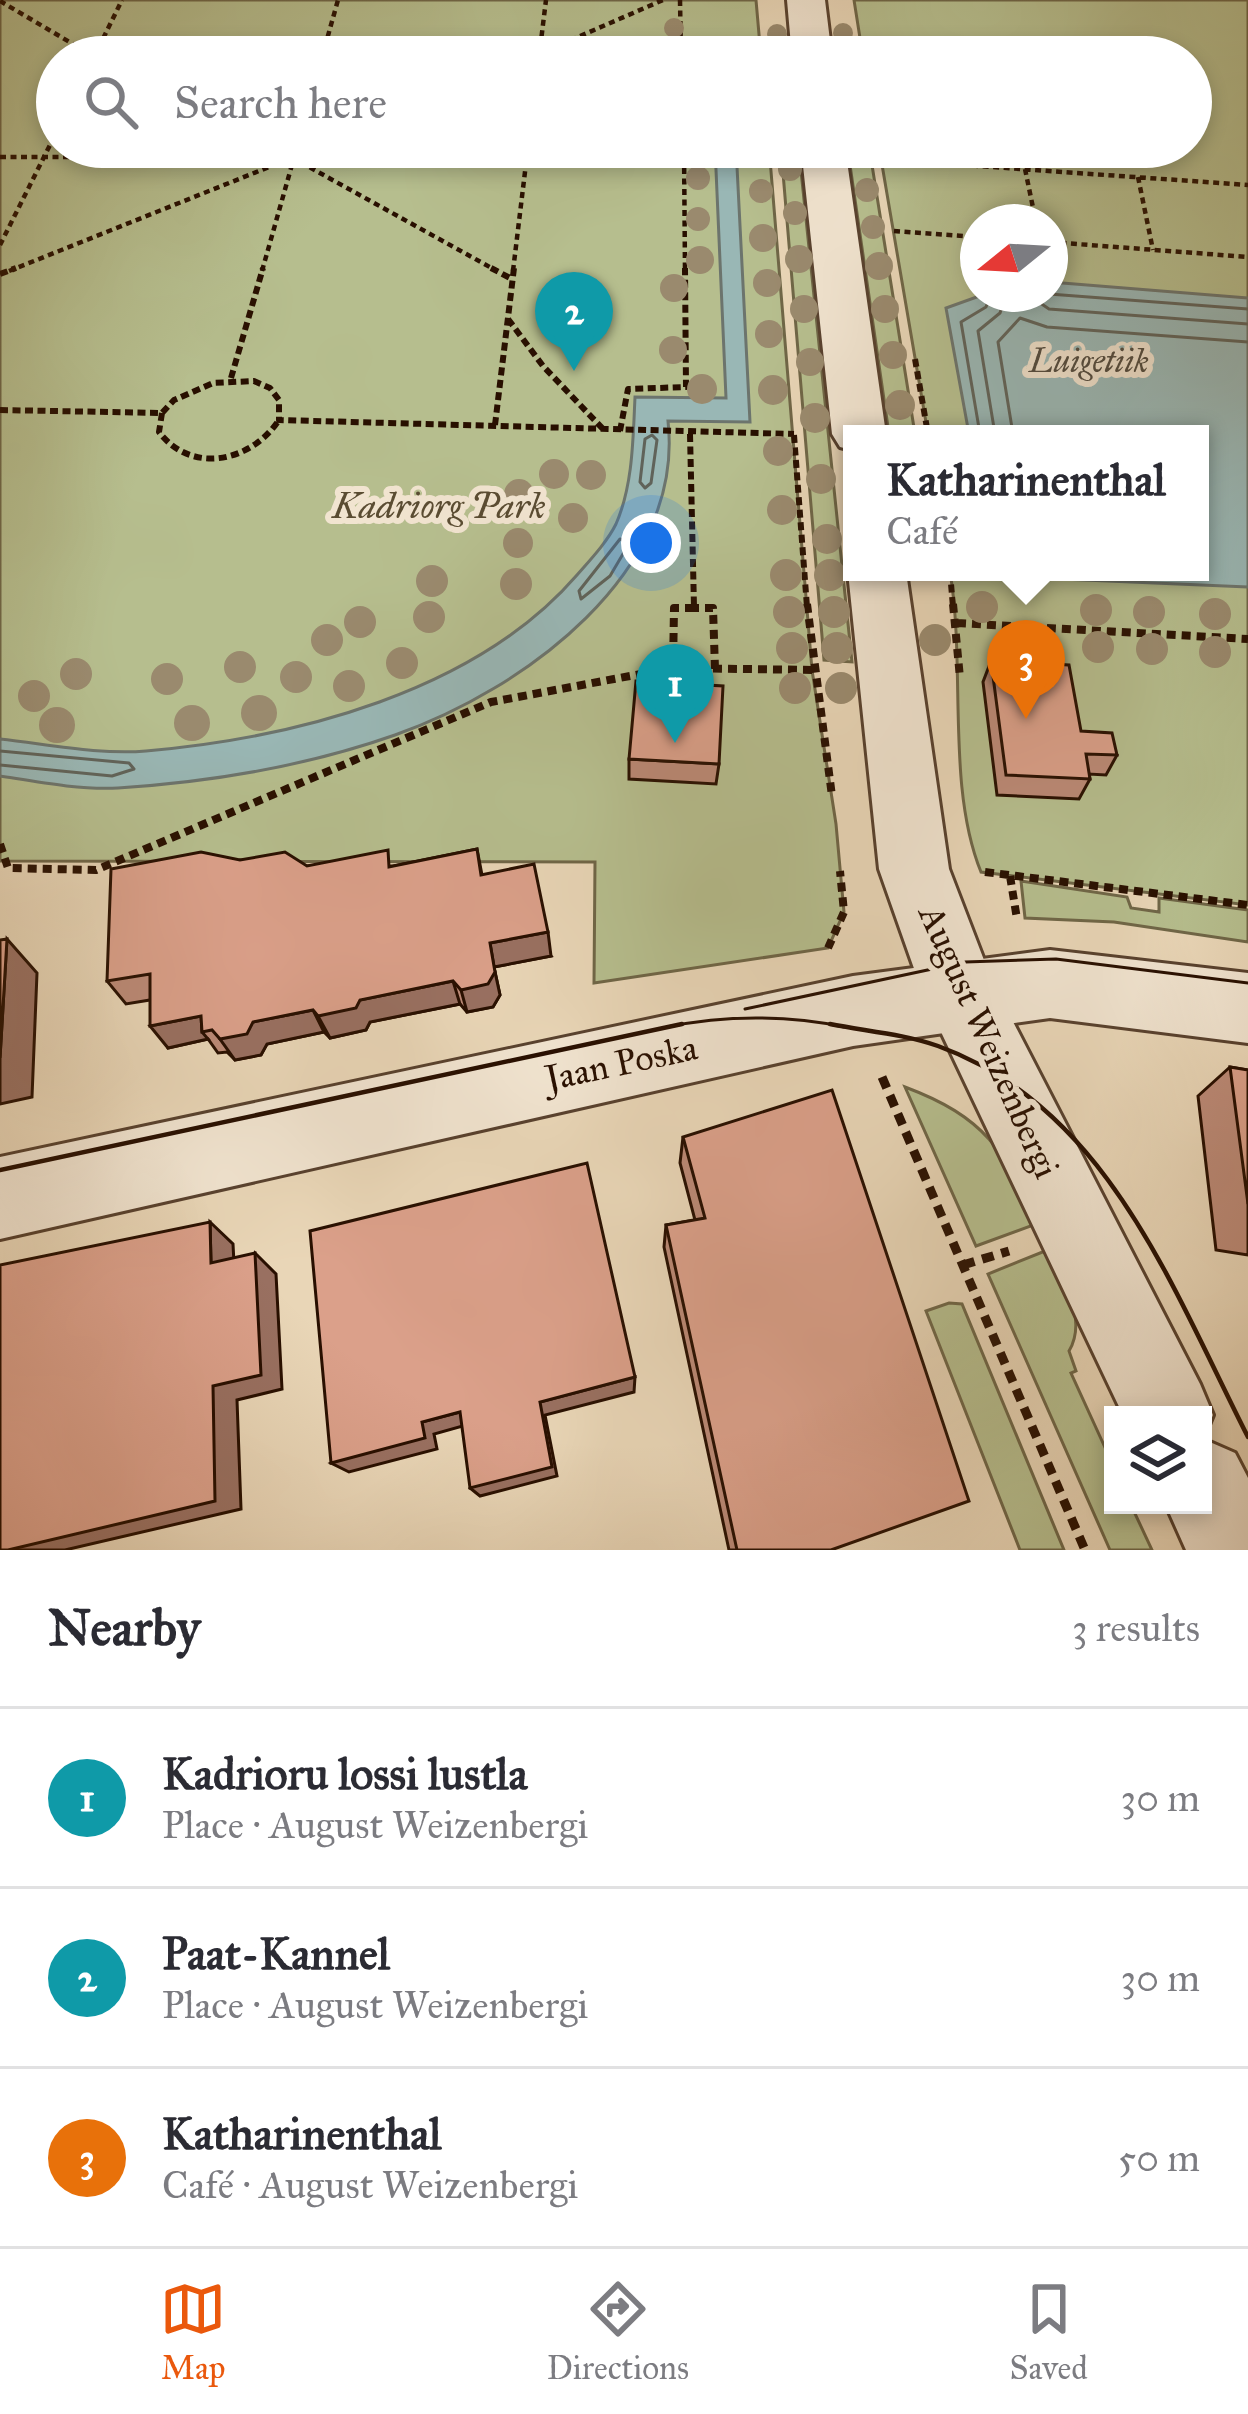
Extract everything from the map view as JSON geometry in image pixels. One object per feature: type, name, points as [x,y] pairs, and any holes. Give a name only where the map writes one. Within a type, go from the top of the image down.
[{"type":"street","points":[[806,0],[810,36]]},
{"type":"street","points":[[826,168],[859,425]]},
{"type":"street","name":"August Weizenbergi","points":[[883,621],[914,869],[960,994],[1165,1406]]},
{"type":"street","name":"Jaan Poska","points":[[0,1198],[853,1011],[960,994],[1050,984],[1248,1008]]},
{"type":"street","points":[[1212,1503],[1235,1550]]},
{"type":"path","points":[[105,36],[122,0]]},
{"type":"path","points":[[328,36],[338,0]]},
{"type":"path","points":[[540,36],[546,0]]},
{"type":"path","points":[[582,36],[662,0]]},
{"type":"path","points":[[680,0],[681,36]]},
{"type":"path","points":[[0,1],[59,36]]},
{"type":"path","points":[[0,158],[36,158]]},
{"type":"path","points":[[0,245],[39,168]]},
{"type":"path","points":[[0,274],[269,168]]},
{"type":"path","points":[[231,378],[291,168]]},
{"type":"path","points":[[312,168],[512,280]]},
{"type":"path","points":[[495,425],[526,168]]},
{"type":"path","points":[[620,431],[628,389],[686,387],[684,168]]},
{"type":"path","points":[[770,168],[771,180]]},
{"type":"path","points":[[1004,168],[1248,184]]},
{"type":"path","points":[[1025,170],[1032,204]]},
{"type":"path","points":[[1138,177],[1153,250]]},
{"type":"path","points":[[894,231],[960,236]]},
{"type":"path","points":[[1068,243],[1248,257]]},
{"type":"path","points":[[508,319],[542,366],[604,430]]},
{"type":"path","points":[[231,378],[249,380],[272,392],[281,410],[279,420],[253,448],[210,459],[172,449],[160,432],[162,413],[189,388],[231,378]]},
{"type":"path","points":[[0,410],[162,413]]},
{"type":"path","points":[[791,411],[812,670],[833,802]]},
{"type":"path","points":[[279,420],[794,434]]},
{"type":"path","points":[[690,434],[694,608]]},
{"type":"path","points":[[673,668],[674,608],[713,608],[715,669]]},
{"type":"path","points":[[0,844],[8,868],[96,870],[491,702],[673,668],[812,670],[883,621],[1248,639]]},
{"type":"path","points":[[828,949],[844,912],[840,868]]},
{"type":"path","points":[[1017,919],[1010,876],[1248,905]]},
{"type":"path","points":[[882,1077],[1085,1550]]},
{"type":"green space","name":"Kadriorg Park","points":[[0,0],[756,0],[759,36],[36,36],[36,168],[771,168],[812,670],[836,824],[844,912],[828,948],[594,983],[595,862],[0,861]]},
{"type":"green space","points":[[854,0],[1248,0],[1248,905],[981,872],[970,838],[960,764],[951,581],[1209,581],[1209,425],[926,425],[883,168],[1212,168],[1212,36],[860,36]]},
{"type":"green space","points":[[783,168],[801,168],[852,662],[824,660]]},
{"type":"green space","points":[[850,168],[872,168],[914,425],[888,425]]},
{"type":"green space","points":[[1021,881],[1127,897],[1131,908],[1159,912],[1159,898],[1248,910],[1248,942],[1114,922],[1025,918]]},
{"type":"green space","points":[[905,1087],[955,1111],[989,1139],[1015,1175],[1039,1223],[976,1246]]},
{"type":"green space","points":[[1050,1249],[1075,1313],[1069,1351],[1076,1371],[1071,1373],[1104,1445],[1104,1514],[1135,1514],[1152,1550],[1110,1550],[988,1274]]},
{"type":"green space","points":[[962,1304],[1064,1550],[1020,1550],[926,1311]]},
{"type":"water","points":[[716,168],[737,168],[750,422],[668,421],[666,476],[651,528],[623,575],[586,618],[542,656],[444,715],[395,735],[293,764],[118,788],[0,776],[0,739],[128,752],[203,745],[321,720],[436,679],[536,616],[603,544],[622,509],[629,478],[635,397],[726,398]]},
{"type":"water","name":"Luigetiik","points":[[1068,283],[1248,298],[1248,587],[1108,581],[1209,581],[1209,425],[967,425],[946,308],[960,303],[960,312],[1068,312]]},
{"type":"building","points":[[991,661],[1069,665],[1081,731],[1112,733],[1117,755],[1086,754],[1090,779],[1006,775]]},
{"type":"building","points":[[636,681],[723,686],[719,764],[629,759]]},
{"type":"building","points":[[477,849],[481,875],[534,864],[548,932],[490,943],[495,972],[488,984],[461,990],[453,981],[360,1000],[356,1008],[318,1016],[313,1010],[253,1022],[247,1034],[220,1039],[212,1030],[202,1032],[201,1016],[150,1026],[150,974],[107,981],[111,869],[201,852],[240,860],[285,852],[307,866],[388,850],[389,867]]},
{"type":"building","points":[[7,939],[0,1058],[0,940]]},
{"type":"building","points":[[1230,1067],[1248,1070],[1248,1204]]},
{"type":"building","points":[[832,1090],[969,1501],[831,1550],[737,1550],[666,1225],[705,1218],[683,1137]]},
{"type":"building","points":[[587,1163],[635,1377],[540,1402],[552,1467],[470,1488],[460,1412],[422,1422],[425,1438],[331,1463],[310,1231]]},
{"type":"building","points":[[210,1222],[211,1263],[255,1253],[261,1375],[213,1386],[215,1501],[0,1550],[0,1265]]},
{"type":"tram line","points":[[745,1009],[965,962],[1056,959],[1248,983]]},
{"type":"tram line","points":[[668,1027],[756,1018],[844,1027]]},
{"type":"tram line","points":[[0,1170],[682,1024]]},
{"type":"tram line","points":[[830,1024],[938,1046],[997,1074],[1047,1112],[1091,1158],[1128,1209],[1162,1265],[1248,1437]]},
{"type":"place","name":"Paat-Kannel","points":[[574,371]]},
{"type":"place","name":"Katharinenthal","points":[[1026,719]]},
{"type":"place","name":"Kadrioru lossi lustla","points":[[675,743]]}]
